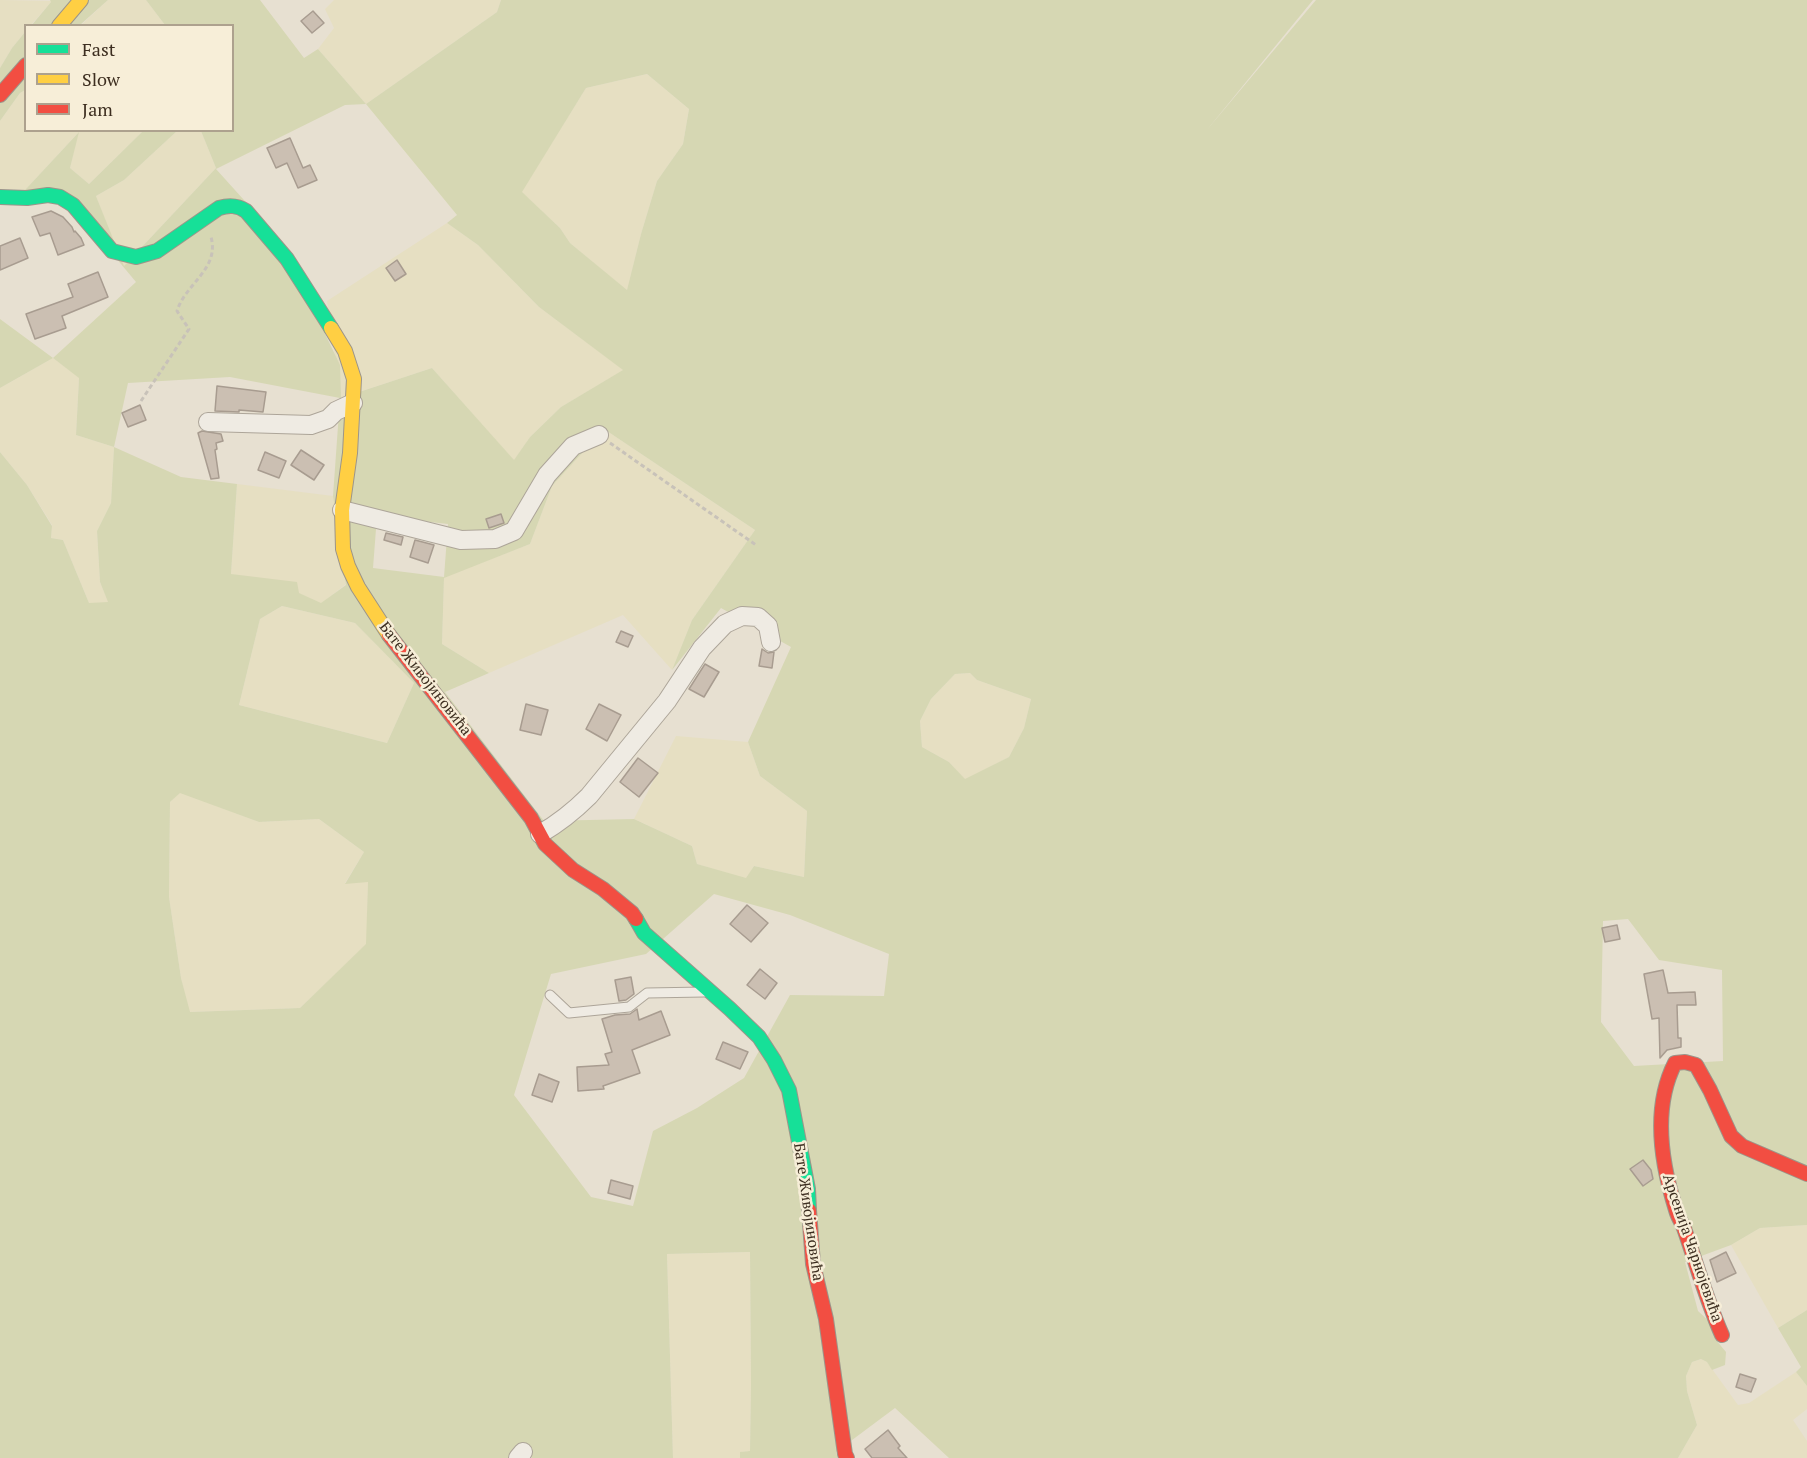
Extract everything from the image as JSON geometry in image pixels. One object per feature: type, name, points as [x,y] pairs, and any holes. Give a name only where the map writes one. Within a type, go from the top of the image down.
[{"type":"street","points":[[61,24],[81,0]]},
{"type":"street","points":[[0,95],[24,67]]},
{"type":"street","name":"Бате Живојиновића","points":[[0,197],[27,198],[48,195],[60,197],[73,205],[112,251],[136,257],[158,251],[219,208],[229,205],[238,206],[246,211],[287,260],[324,315],[345,351],[354,379],[350,453],[342,510],[343,549],[348,566],[364,596],[386,631],[531,818],[545,844],[573,870],[603,889],[632,913],[644,933],[712,992],[759,1037],[789,1090],[808,1189],[813,1264],[826,1319],[835,1391],[847,1458]]},
{"type":"street","points":[[208,422],[311,426],[328,419],[336,411],[352,403]]},
{"type":"street","points":[[342,510],[461,540],[495,539],[514,531],[547,475],[573,446],[599,435]]},
{"type":"street","points":[[540,834],[558,824],[589,796],[667,701],[702,648],[725,624],[742,616],[758,617],[768,627],[771,642]]},
{"type":"street","name":"Арсенија Чарнојевића","points":[[1722,1335],[1677,1213],[1665,1164],[1662,1126],[1664,1087],[1668,1073],[1675,1063],[1685,1062],[1696,1065],[1731,1136],[1742,1146],[1807,1174]]},
{"type":"lane","points":[[550,995],[569,1013],[629,1007],[647,993],[712,992]]},
{"type":"path","points":[[141,401],[189,329],[177,311],[180,301],[209,265],[213,244],[205,218]]},
{"type":"path","points":[[599,435],[756,545]]},
{"type":"shaded area","points":[[0,0],[52,1],[32,24],[24,24],[24,33],[0,68]]},
{"type":"shaded area","points":[[108,0],[146,0],[164,24],[82,24]]},
{"type":"shaded area","points":[[334,0],[501,0],[497,12],[366,104],[318,49],[334,28],[325,9]]},
{"type":"shaded area","points":[[647,74],[689,109],[683,144],[657,181],[627,291],[570,243],[560,228],[521,192],[586,88]]},
{"type":"shaded area","points":[[24,91],[24,132],[142,132],[89,184],[70,168],[78,133],[25,190],[0,189],[0,121]]},
{"type":"shaded area","points":[[176,132],[201,132],[216,168],[123,267],[96,196],[124,180]]},
{"type":"shaded area","points":[[447,223],[478,245],[539,307],[624,370],[561,407],[530,437],[514,461],[432,368],[341,398],[327,301]]},
{"type":"shaded area","points":[[53,358],[79,377],[76,435],[114,447],[111,503],[97,531],[100,582],[109,603],[89,603],[63,540],[51,538],[52,525],[27,485],[0,452],[0,388]]},
{"type":"shaded area","points":[[604,429],[755,530],[692,620],[672,670],[623,615],[489,673],[442,644],[444,577],[530,544],[552,486]]},
{"type":"shaded area","points":[[237,484],[333,496],[346,584],[321,604],[298,593],[231,574]]},
{"type":"shaded area","points":[[282,606],[355,623],[414,683],[387,743],[239,705],[260,619]]},
{"type":"shaded area","points":[[970,673],[977,680],[1031,699],[1024,728],[1009,757],[965,780],[949,762],[922,747],[920,721],[931,699],[955,674]]},
{"type":"shaded area","points":[[676,736],[748,742],[760,776],[807,811],[804,877],[754,866],[746,879],[697,864],[692,846],[634,819]]},
{"type":"shaded area","points":[[180,792],[259,822],[319,819],[364,852],[345,883],[368,881],[367,944],[300,1008],[189,1012],[181,978],[169,897],[170,802]]},
{"type":"shaded area","points":[[1807,1225],[1807,1310],[1778,1328],[1731,1245],[1760,1228]]},
{"type":"shaded area","points":[[750,1252],[750,1451],[741,1452],[740,1458],[673,1458],[667,1254]]},
{"type":"shaded area","points":[[1701,1359],[1707,1362],[1738,1405],[1749,1403],[1796,1372],[1807,1386],[1807,1409],[1793,1420],[1807,1441],[1807,1458],[1678,1458],[1697,1425],[1687,1391],[1686,1376],[1692,1362]]},
{"type":"green space","points":[[50,0],[108,0],[81,24],[33,24],[51,2]]},
{"type":"green space","points":[[146,0],[260,0],[304,58],[318,49],[366,104],[497,12],[501,0],[1313,0],[1206,131],[1316,0],[1807,0],[1807,1225],[1760,1228],[1731,1245],[1685,1262],[1698,1311],[1711,1323],[1716,1340],[1726,1352],[1725,1365],[1712,1370],[1707,1362],[1701,1359],[1692,1362],[1686,1376],[1687,1391],[1697,1425],[1678,1458],[949,1458],[895,1408],[836,1452],[838,1458],[740,1458],[740,1452],[750,1451],[750,1252],[667,1254],[673,1458],[532,1458],[526,1449],[518,1458],[0,1458],[0,452],[27,485],[52,526],[51,538],[63,540],[89,603],[108,602],[100,582],[97,531],[111,503],[114,447],[76,435],[79,378],[53,358],[136,282],[60,191],[25,190],[79,132],[70,168],[89,184],[142,132],[176,132],[124,180],[96,196],[124,266],[216,168],[201,132],[234,132],[234,24],[164,24]],"holes":[[[647,74],[689,109],[683,144],[657,181],[627,290],[570,243],[560,228],[522,192],[586,88]],[[366,104],[457,215],[447,223],[478,245],[539,307],[623,370],[561,407],[530,437],[514,460],[432,368],[341,398],[340,365],[280,240],[216,169],[345,105]],[[230,377],[340,398],[333,496],[346,585],[321,603],[299,593],[297,582],[231,574],[237,484],[181,477],[114,447],[128,383]],[[604,429],[755,530],[692,620],[672,670],[721,608],[791,647],[748,742],[760,776],[807,811],[804,877],[754,866],[746,878],[697,864],[692,846],[634,819],[544,821],[445,692],[489,673],[442,644],[444,578],[530,544],[552,486]],[[377,516],[448,524],[444,577],[373,568]],[[282,606],[355,623],[414,683],[387,743],[239,705],[260,619]],[[970,673],[977,680],[1031,699],[1024,728],[1009,757],[965,779],[949,762],[922,747],[920,721],[931,699],[955,674]],[[180,793],[259,822],[319,819],[364,852],[345,884],[368,882],[366,944],[300,1008],[190,1012],[181,978],[169,897],[170,802]],[[714,894],[790,915],[889,954],[884,996],[790,995],[744,1078],[697,1108],[653,1131],[633,1206],[591,1197],[514,1095],[551,974],[646,954]],[[1628,919],[1659,960],[1722,970],[1723,1061],[1634,1066],[1601,1022],[1603,921]]]},
{"type":"green space","points":[[24,33],[24,91],[0,121],[0,68]]},
{"type":"green space","points":[[0,319],[53,358],[0,388]]},
{"type":"green space","points":[[1807,1310],[1807,1386],[1796,1372],[1801,1367],[1778,1328]]},
{"type":"building","points":[[313,11],[324,23],[312,33],[301,21]]},
{"type":"building","points":[[290,138],[303,168],[310,165],[317,180],[298,188],[287,163],[276,168],[267,148]]},
{"type":"building","points":[[51,211],[63,217],[81,238],[84,245],[58,255],[50,233],[40,236],[32,217]]},
{"type":"building","points":[[20,238],[28,258],[0,270],[0,246]]},
{"type":"building","points":[[397,260],[406,274],[395,281],[386,268]]},
{"type":"building","points":[[98,272],[108,297],[62,316],[66,328],[35,339],[26,314],[73,297],[68,284]]},
{"type":"building","points":[[217,386],[266,392],[263,412],[215,411]]},
{"type":"building","points":[[140,405],[146,420],[128,427],[122,413]]},
{"type":"building","points":[[202,431],[221,434],[223,441],[216,443],[217,449],[215,450],[219,478],[211,479],[198,433]]},
{"type":"building","points":[[301,450],[324,465],[314,480],[291,465]]},
{"type":"building","points":[[265,452],[286,461],[279,478],[258,470]]},
{"type":"building","points":[[501,514],[504,523],[489,528],[486,519]]},
{"type":"building","points":[[386,533],[403,537],[401,545],[384,540]]},
{"type":"building","points":[[415,540],[434,545],[428,563],[410,557]]},
{"type":"building","points":[[621,631],[633,636],[628,647],[616,642]]},
{"type":"building","points":[[762,649],[768,653],[774,652],[772,668],[759,666]]},
{"type":"building","points":[[705,664],[719,672],[704,697],[689,689]]},
{"type":"building","points":[[526,704],[548,710],[541,735],[520,730]]},
{"type":"building","points":[[599,704],[621,715],[607,741],[586,729]]},
{"type":"building","points":[[638,758],[658,773],[639,797],[620,782]]},
{"type":"building","points":[[747,905],[768,923],[751,942],[730,924]]},
{"type":"building","points":[[1617,925],[1620,939],[1605,942],[1602,928]]},
{"type":"building","points":[[760,969],[777,983],[765,999],[747,985]]},
{"type":"building","points":[[1663,970],[1668,993],[1695,992],[1696,1005],[1677,1005],[1678,1038],[1681,1038],[1681,1047],[1667,1050],[1660,1058],[1659,1018],[1652,1019],[1644,974]]},
{"type":"building","points":[[631,977],[634,994],[626,1000],[619,1001],[615,980]]},
{"type":"building","points":[[637,1009],[639,1020],[661,1011],[670,1035],[632,1050],[640,1073],[603,1086],[604,1089],[578,1091],[577,1067],[609,1065],[605,1054],[612,1052],[602,1019],[630,1014]]},
{"type":"building","points":[[723,1042],[748,1052],[740,1069],[716,1059]]},
{"type":"building","points":[[539,1074],[559,1082],[552,1102],[532,1095]]},
{"type":"building","points":[[1643,1160],[1651,1170],[1653,1179],[1643,1186],[1630,1169]]},
{"type":"building","points":[[611,1180],[633,1186],[630,1199],[608,1193]]},
{"type":"building","points":[[1726,1252],[1736,1273],[1717,1282],[1710,1260]]},
{"type":"building","points":[[1740,1374],[1756,1379],[1751,1392],[1736,1387]]},
{"type":"building","points":[[888,1430],[900,1446],[898,1448],[907,1458],[872,1458],[865,1449]]},
{"type":"traffic: fast","points":[[0,197],[27,198],[48,195],[60,197],[73,205],[112,251],[136,257],[157,251],[219,208],[230,206],[239,208],[246,211],[287,259],[331,328]]},
{"type":"traffic: fast","points":[[636,919],[644,933],[759,1037],[774,1060],[789,1090],[808,1189],[809,1210]]},
{"type":"traffic: slow","points":[[61,24],[81,0]]},
{"type":"traffic: slow","points":[[331,328],[345,351],[354,379],[350,453],[342,510],[343,549],[358,587],[389,635]]},
{"type":"traffic: jam","points":[[0,95],[24,67]]},
{"type":"traffic: jam","points":[[389,635],[531,818],[545,844],[573,870],[603,889],[636,919]]},
{"type":"traffic: jam","points":[[1722,1335],[1677,1213],[1666,1174],[1661,1117],[1663,1098],[1675,1063],[1685,1062],[1696,1065],[1731,1136],[1742,1146],[1807,1174]]},
{"type":"traffic: jam","points":[[809,1210],[813,1264],[826,1319],[847,1458]]}]
